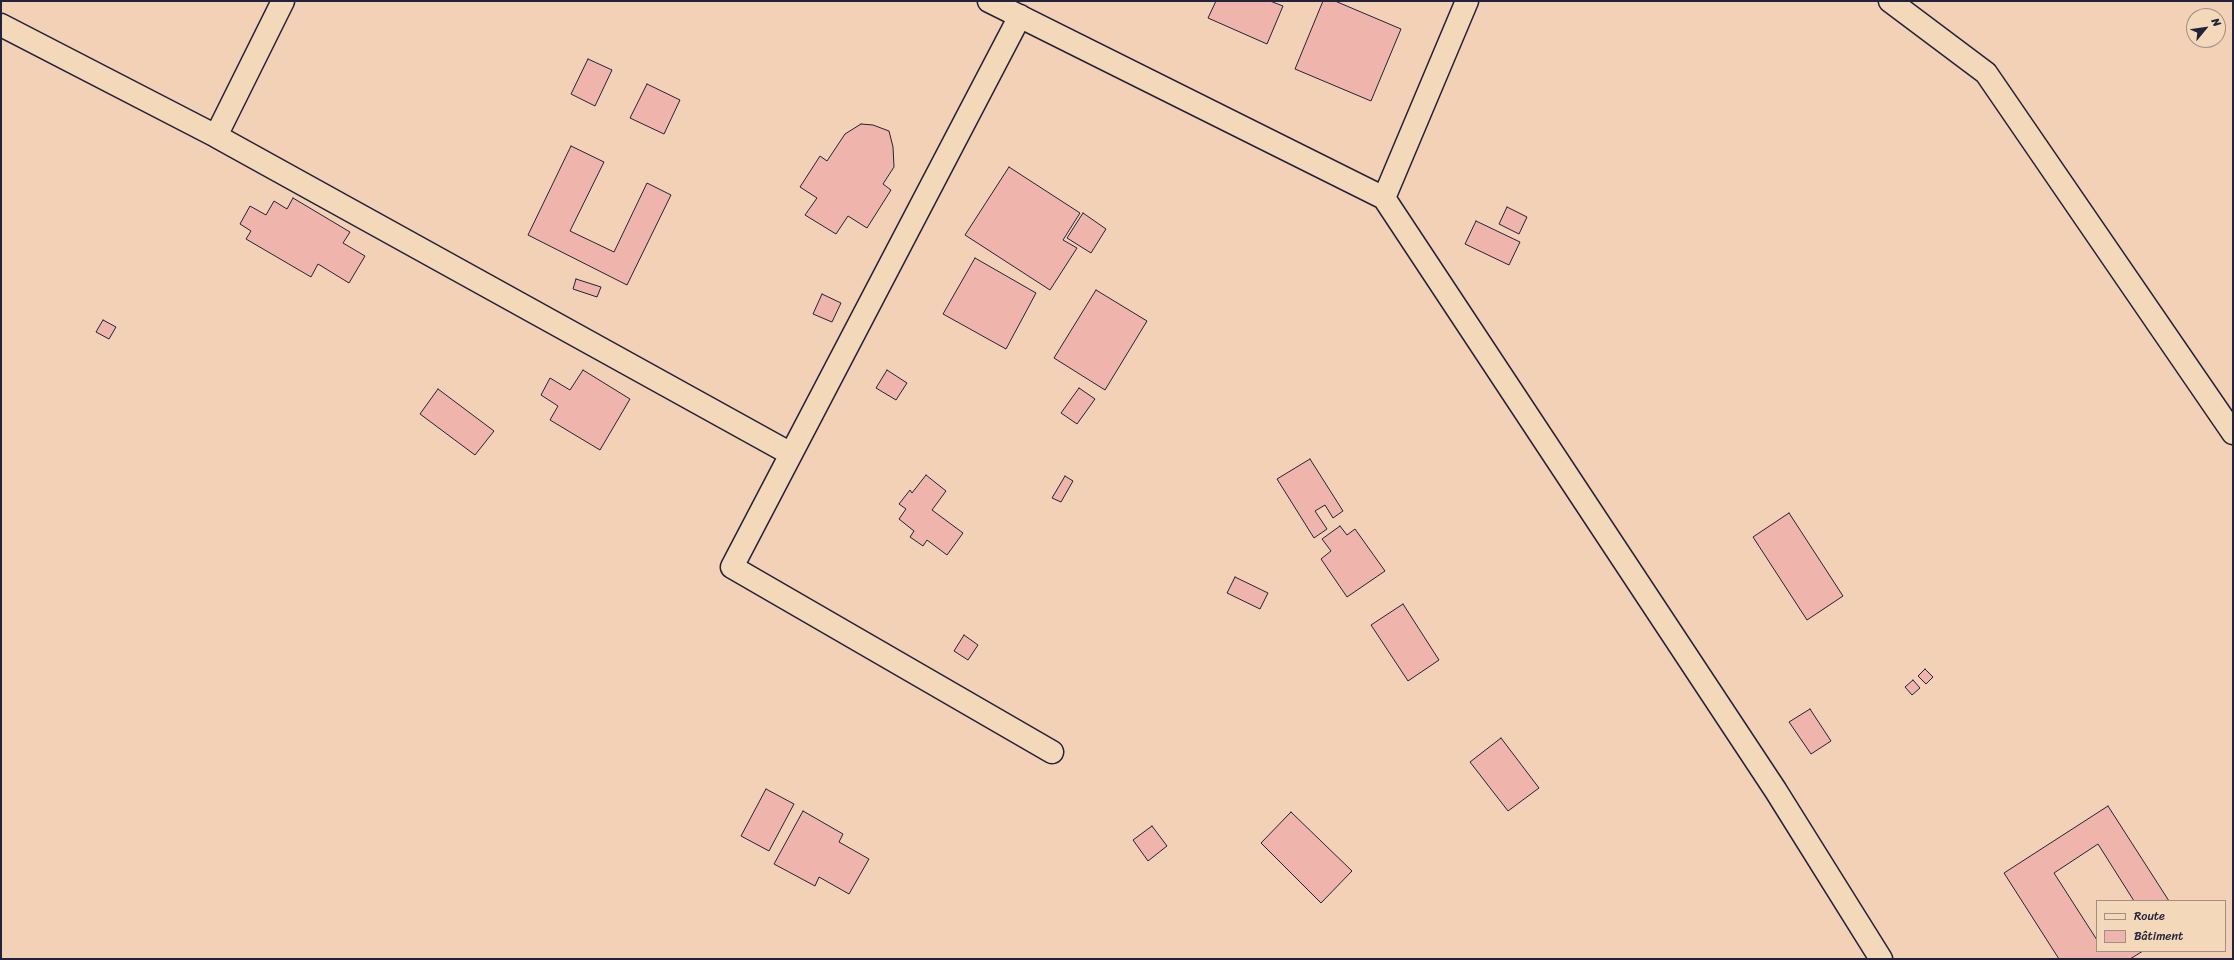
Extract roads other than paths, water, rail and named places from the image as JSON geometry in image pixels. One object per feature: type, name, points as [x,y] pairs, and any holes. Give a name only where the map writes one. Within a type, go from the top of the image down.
[{"type":"street","points":[[216,136],[283,1]]},
{"type":"street","points":[[989,1],[1384,198],[1776,791],[1881,959]]},
{"type":"street","points":[[1384,198],[1467,1]]},
{"type":"street","points":[[1890,1],[1986,73],[2233,434]]},
{"type":"street","points":[[1020,16],[732,567],[1052,752]]},
{"type":"street","points":[[1,25],[216,136],[791,454]]}]
